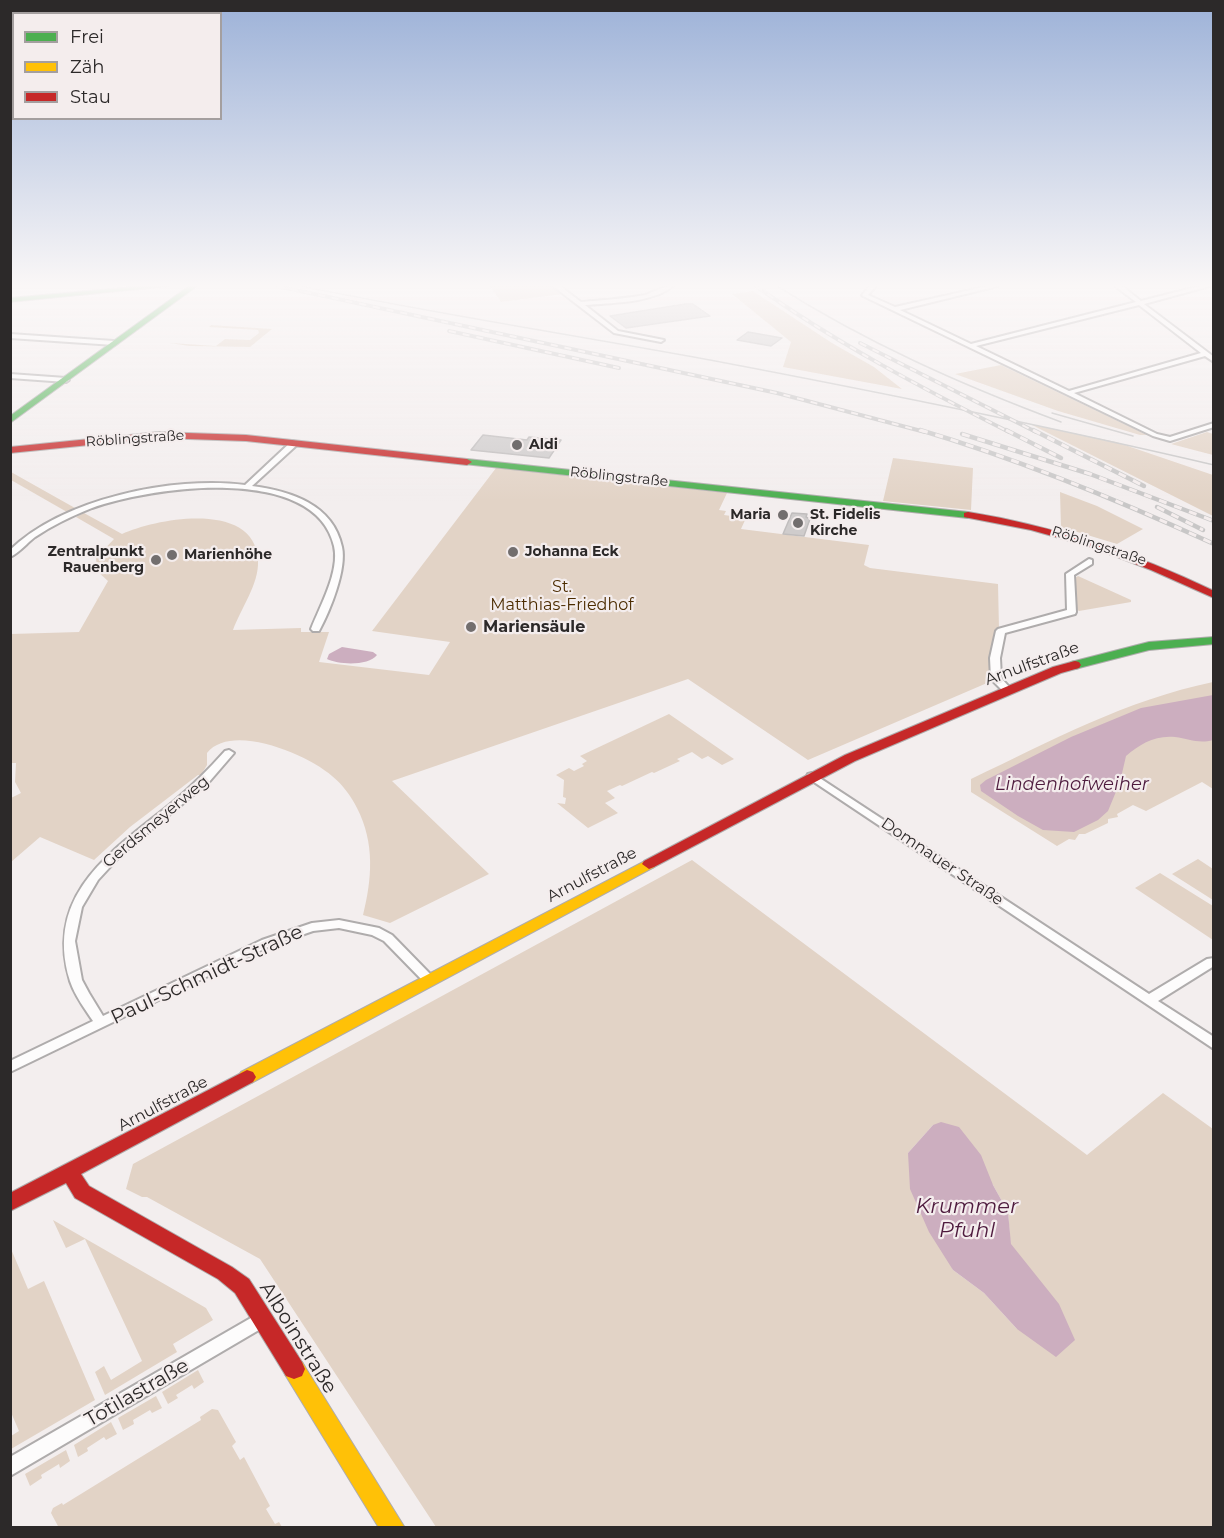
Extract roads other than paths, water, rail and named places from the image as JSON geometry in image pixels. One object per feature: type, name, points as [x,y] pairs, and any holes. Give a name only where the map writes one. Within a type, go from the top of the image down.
[{"type":"main road","points":[[10,420],[96,358]]},
{"type":"main road","name":"Röblingstraße","points":[[10,450],[159,435],[217,436],[1010,520],[1061,532],[1123,552],[1214,595]]},
{"type":"main road","name":"Arnulfstraße","points":[[10,1203],[812,776],[1057,670],[1149,646],[1214,640]]},
{"type":"main road","name":"Alboinstraße","points":[[69,1173],[82,1192],[242,1286],[393,1527]]},
{"type":"street","points":[[995,358],[1164,438],[1173,438],[1214,424]]},
{"type":"street","points":[[1068,393],[1193,358]]},
{"type":"street","points":[[10,376],[66,380]]},
{"type":"street","points":[[247,487],[295,443]]},
{"type":"street","points":[[10,555],[31,537],[54,523],[107,501],[173,487],[214,485],[247,487],[280,494],[304,503],[322,516],[333,530],[338,545],[339,560],[316,629]]},
{"type":"street","points":[[1007,690],[996,679],[995,658],[1001,631],[1072,612],[1070,574],[1089,562]]},
{"type":"street","name":"Gerdsmeyerweg","points":[[102,1023],[76,981],[70,954],[70,924],[80,895],[109,860],[209,779],[229,753]]},
{"type":"street","name":"Domnauer Straße","points":[[812,776],[1214,1044]]},
{"type":"street","name":"Paul-Schmidt-Straße","points":[[10,1066],[266,943],[325,925],[355,925],[375,931],[388,938],[429,980]]},
{"type":"street","points":[[1149,1000],[1211,962]]},
{"type":"street","name":"Totilastraße","points":[[10,1467],[263,1319]]},
{"type":"water","points":[[342,647],[373,652],[377,655],[361,663],[327,659],[329,654]]},
{"type":"water","name":"Lindenhofweiher","points":[[1213,695],[1213,740],[1199,741],[1161,737],[1137,748],[1126,756],[1120,782],[1108,811],[1098,820],[1074,832],[1043,830],[981,791],[980,785],[986,780],[1071,737],[1141,708]]},
{"type":"water","name":"Krummer Pfuhl","points":[[941,1122],[959,1127],[981,1155],[993,1185],[1008,1212],[1011,1244],[1059,1304],[1075,1340],[1056,1357],[1017,1329],[984,1293],[953,1270],[929,1232],[910,1189],[908,1153],[933,1125]]},
{"type":"tram line","points":[[697,358],[1026,423],[1214,465]]},
{"type":"tram line","points":[[909,358],[951,378],[1061,422]]},
{"type":"tram line","points":[[1052,413],[1133,436]]},
{"type":"railway","points":[[572,358],[619,368]]},
{"type":"railway","points":[[612,358],[777,393],[925,432]]},
{"type":"railway","points":[[870,358],[1009,432]]},
{"type":"railway","points":[[889,358],[1036,432]]},
{"type":"railway","points":[[920,430],[995,454],[1069,482],[1214,544]]},
{"type":"railway","points":[[1006,430],[1061,458]]},
{"type":"railway","points":[[1033,430],[1144,486]]},
{"type":"railway","points":[[962,434],[1090,474],[1214,521]]},
{"type":"railway","points":[[1157,507],[1203,530]]},
{"type":"place","name":"Aldi","points":[[517,445]]},
{"type":"place","name":"Maria","points":[[783,515]]},
{"type":"place","name":"St. Fidelis Kirche","points":[[798,523]]},
{"type":"place","name":"Johanna Eck","points":[[513,552]]},
{"type":"place","name":"Marienhöhe","points":[[172,555]]},
{"type":"place","name":"Zentralpunkt Rauenberg","points":[[156,560]]},
{"type":"place","name":"Mariensäule","points":[[471,627]]},
{"type":"park label","name":"St. Matthias-Friedhof","points":[[562,596]]}]
